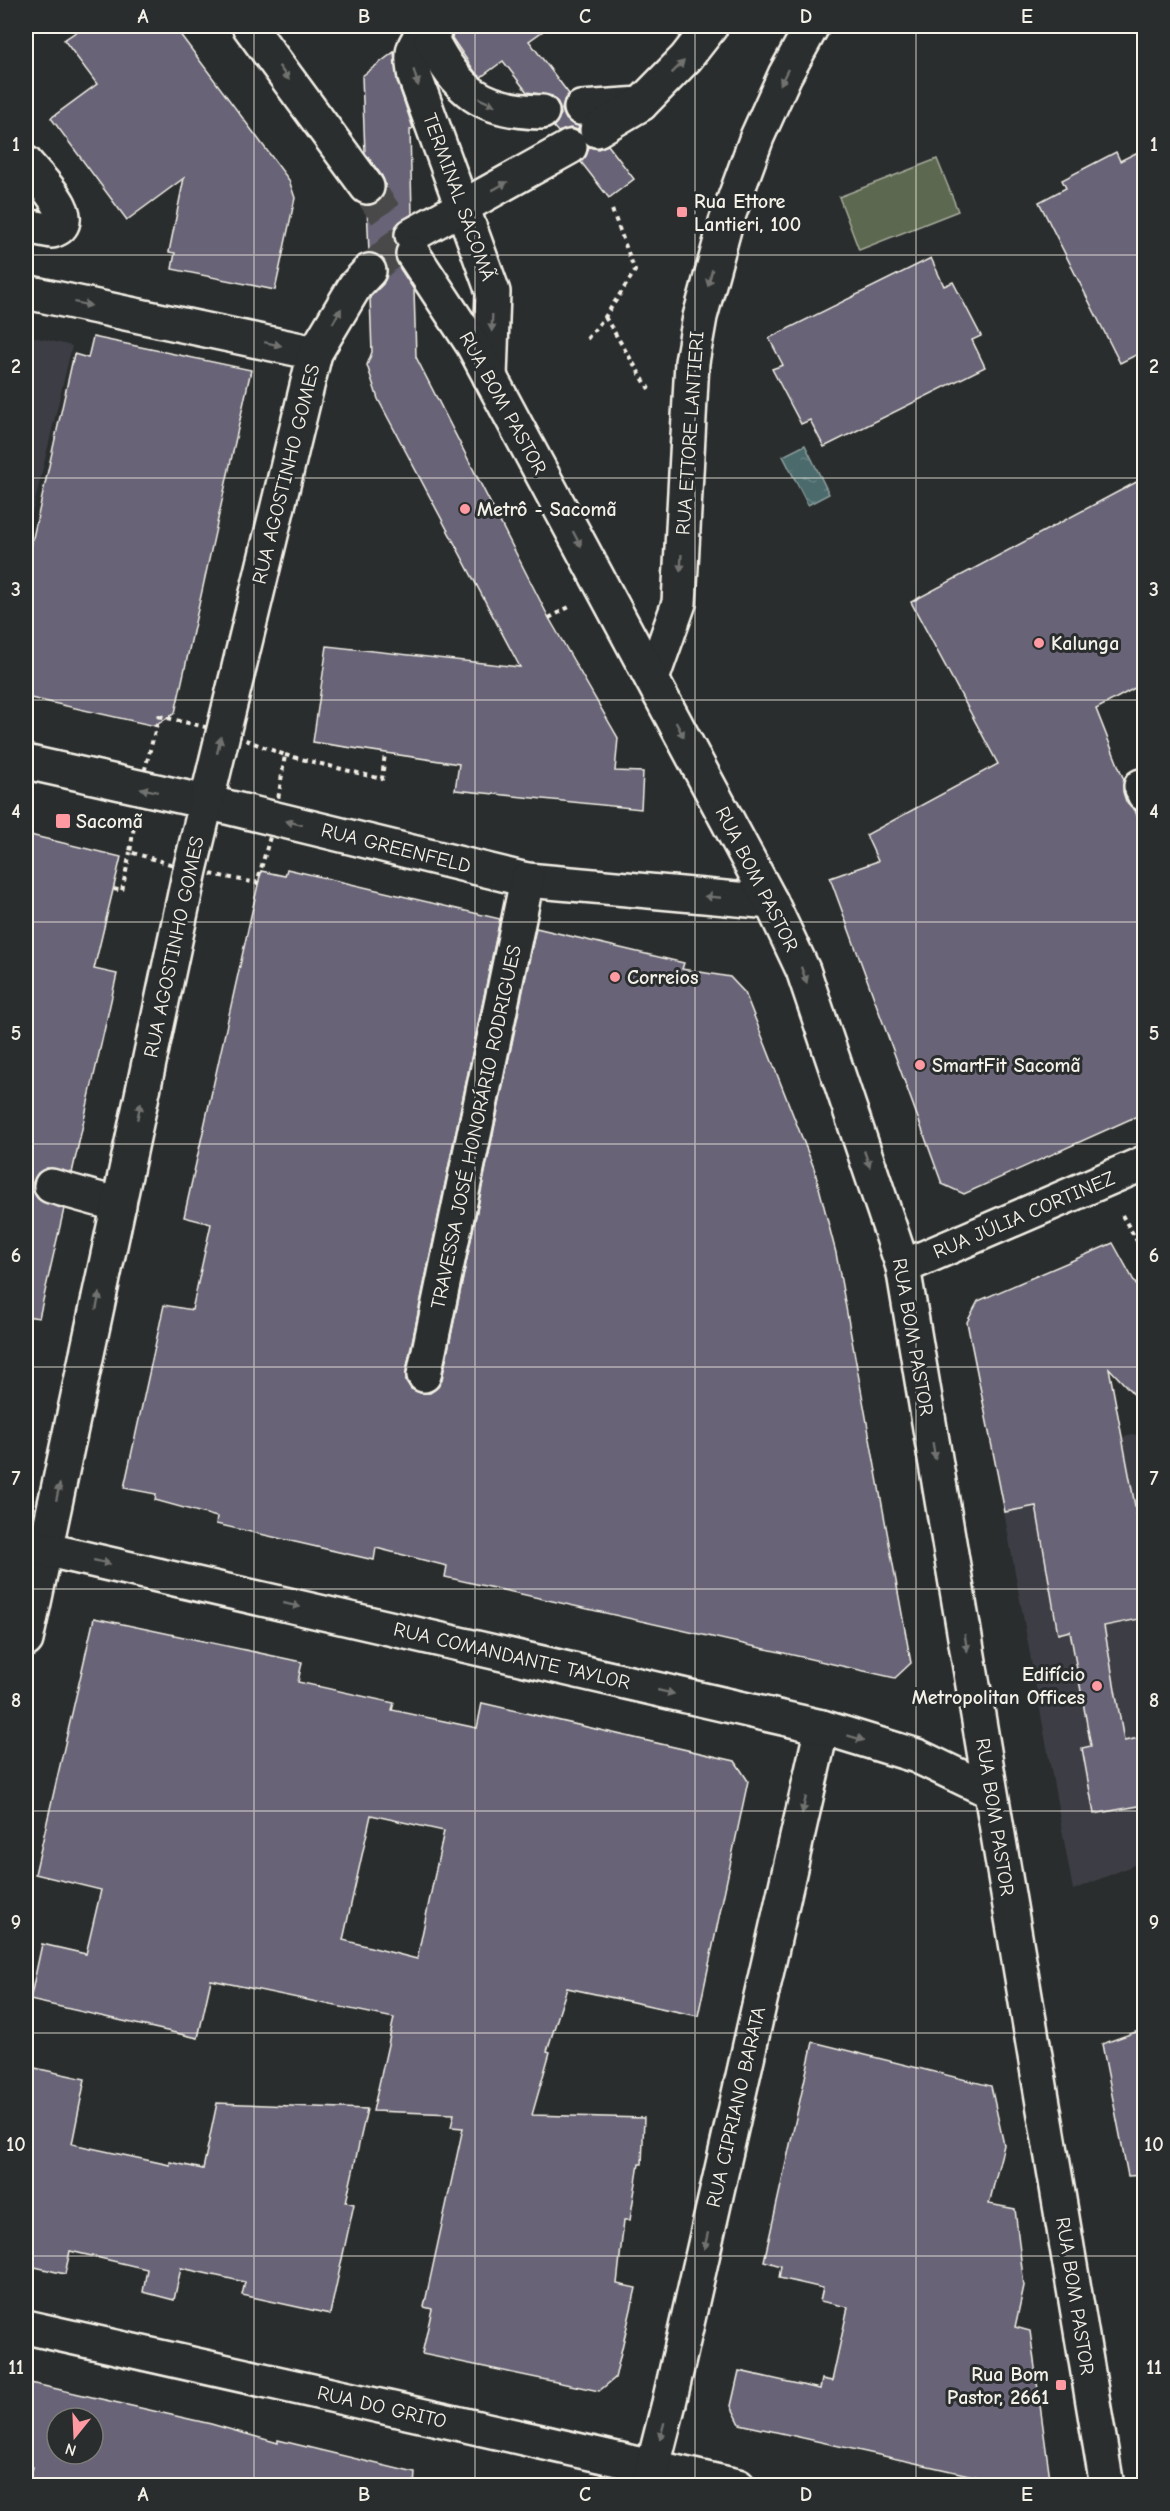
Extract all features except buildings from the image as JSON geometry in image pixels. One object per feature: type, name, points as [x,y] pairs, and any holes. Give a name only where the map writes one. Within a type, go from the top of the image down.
[{"type":"street","points":[[249,26],[367,187]]},
{"type":"street","name":"TERMINAL SACOMÃ","points":[[429,26],[417,39],[411,56],[416,77],[493,292],[490,377]]},
{"type":"street","points":[[436,26],[431,39],[445,67],[471,94],[491,104],[515,111],[542,112]]},
{"type":"street","points":[[589,119],[641,104],[686,58],[711,26]]},
{"type":"street","name":"RUA ETTORE LANTIERI","points":[[652,679],[679,603],[692,362],[699,317],[726,222],[757,137],[785,75],[812,26]]},
{"type":"street","points":[[462,207],[570,147]]},
{"type":"street","points":[[26,163],[62,206],[64,220],[61,226],[52,231],[26,226]]},
{"type":"street","name":"RUA BOM PASTOR","points":[[462,207],[413,245],[473,345],[771,902],[803,970],[903,1267],[1107,2486]]},
{"type":"street","name":"RUA AGOSTINHO GOMES","points":[[26,1640],[35,1547],[119,1205],[206,802],[315,353],[355,286],[369,271]]},
{"type":"street","points":[[26,292],[315,353]]},
{"type":"street","name":"RUA GREENFELD","points":[[26,762],[206,802],[527,880],[771,902]]},
{"type":"street","name":"TRAVESSA JOSÉ HONORÁRIO RODRIGUES","points":[[424,1375],[527,880]]},
{"type":"street","name":"RUA JÚLIA CORTINEZ","points":[[903,1267],[1144,1163]]},
{"type":"street","points":[[51,1186],[119,1205]]},
{"type":"street","name":"RUA COMANDANTE TAYLOR","points":[[35,1547],[822,1727],[917,1756],[990,1791]]},
{"type":"street","name":"RUA CIPRIANO BARATA","points":[[650,2477],[669,2403],[822,1727]]},
{"type":"street","name":"RUA DO GRITO","points":[[26,2327],[650,2477],[738,2486]]},
{"type":"path","points":[[586,339],[605,317],[635,271],[611,207]]},
{"type":"path","points":[[605,317],[650,391]]},
{"type":"path","points":[[549,618],[578,602]]},
{"type":"path","points":[[285,755],[382,779],[385,753]]},
{"type":"path","points":[[114,889],[122,891],[130,852]]},
{"type":"shaded area","points":[[26,335],[72,346],[26,539]]},
{"type":"shaded area","points":[[1144,1433],[1144,1861],[1073,1890],[1004,1512],[1131,1489],[1122,1437]]},
{"type":"green space","points":[[937,159],[958,211],[859,250],[839,197]]},
{"type":"water","points":[[805,445],[829,494],[808,505],[783,456]]},
{"type":"tunnel","points":[[367,187],[413,254]]},
{"type":"tunnel","points":[[369,271],[404,240]]},
{"type":"place","name":"Rua Ettore Lantieri, 100","points":[[682,212]]},
{"type":"place","name":"Metrô - Sacomã","points":[[465,509]]},
{"type":"place","name":"Kalunga","points":[[1039,643]]},
{"type":"place","name":"Sacomã","points":[[63,821]]},
{"type":"place","name":"Correios","points":[[615,977]]},
{"type":"place","name":"SmartFit Sacomã","points":[[920,1065]]},
{"type":"place","name":"Edifício Metropolitan Offices","points":[[1097,1686]]},
{"type":"place","name":"Rua Bom Pastor, 2661","points":[[1061,2385]]}]
